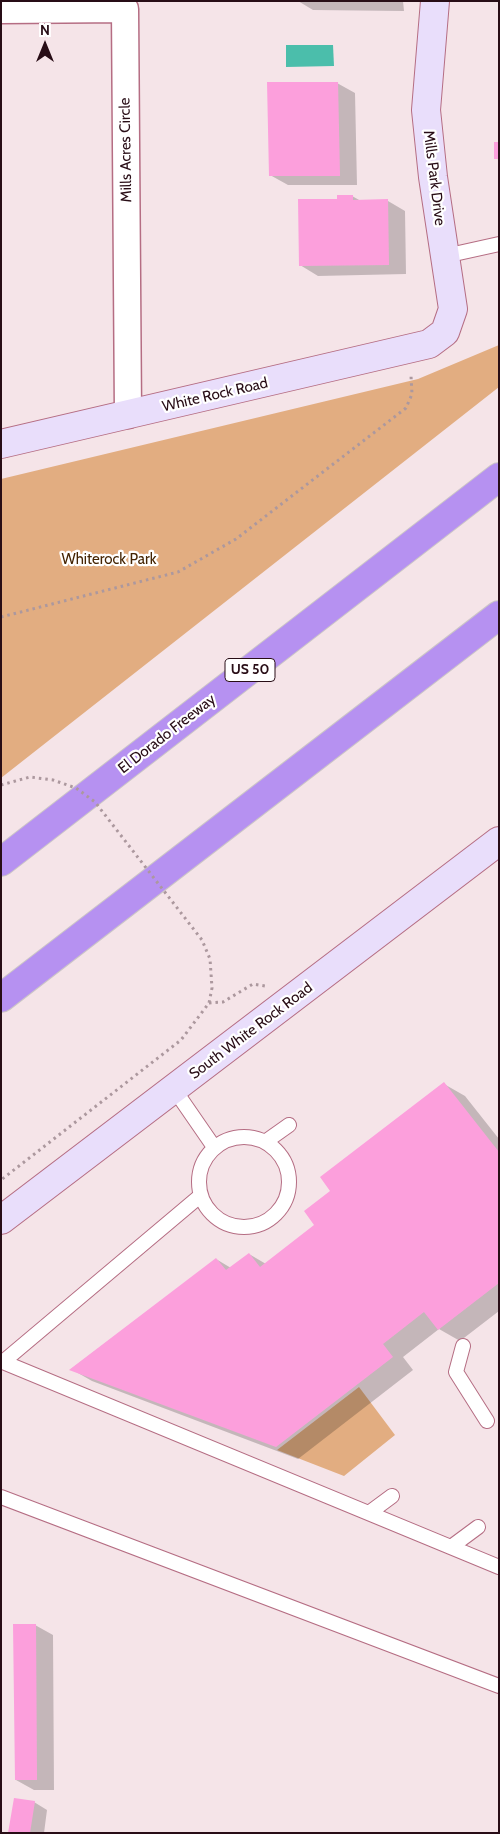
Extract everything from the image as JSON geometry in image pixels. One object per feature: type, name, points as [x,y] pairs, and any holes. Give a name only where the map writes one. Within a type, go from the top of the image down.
[{"type":"highway","name":"El Dorado Freeway","points":[[1,862],[499,477]]},
{"type":"highway","points":[[1,998],[499,615]]},
{"type":"street","name":"Mills Park Drive","points":[[429,344],[445,332],[453,309],[426,110],[435,1]]},
{"type":"street","name":"Mills Acres Circle","points":[[1,10],[125,9],[128,415]]},
{"type":"street","name":"White Rock Road","points":[[1,444],[429,344]]},
{"type":"street","name":"South White Rock Road","points":[[1,1220],[499,841]]},
{"type":"lane","points":[[445,256],[499,244]]},
{"type":"lane","points":[[174,1089],[214,1147]]},
{"type":"lane","points":[[265,1142],[289,1125]]},
{"type":"lane","points":[[248,1136],[265,1142],[279,1153],[288,1169],[290,1186],[285,1204],[273,1218],[257,1226],[239,1228],[222,1223],[208,1212],[200,1196],[198,1178],[203,1161],[214,1147],[230,1138],[248,1136]]},
{"type":"lane","points":[[200,1196],[4,1362],[499,1567]]},
{"type":"lane","points":[[463,1346],[456,1372],[487,1421]]},
{"type":"lane","points":[[369,1513],[392,1496]]},
{"type":"lane","points":[[1,1497],[499,1686]]},
{"type":"lane","points":[[451,1547],[478,1527]]},
{"type":"path","points":[[1,617],[178,572],[236,539],[406,408],[412,394],[411,376]]},
{"type":"path","points":[[1,785],[30,777],[52,780],[76,788],[95,802],[202,940],[210,959],[212,988],[209,1003],[181,1040],[1,1180]]},
{"type":"path","points":[[209,1003],[223,1002],[253,984],[265,986]]},
{"type":"green space","name":"Whiterock Park","points":[[499,345],[499,387],[1,778],[1,479],[418,379]]},
{"type":"green space","points":[[359,1387],[395,1435],[344,1476],[277,1450]]},
{"type":"shaded area","points":[[286,45],[333,45],[334,66],[286,67]]},
{"type":"building","points":[[267,82],[338,82],[340,176],[269,176]]},
{"type":"building","points":[[494,142],[499,142],[499,159],[494,159]]},
{"type":"building","points":[[337,195],[353,195],[353,200],[388,199],[389,265],[299,266],[298,199],[337,199]]},
{"type":"building","points":[[444,1082],[499,1152],[499,1283],[438,1330],[424,1312],[383,1344],[393,1357],[276,1447],[69,1370],[216,1258],[226,1270],[249,1253],[260,1267],[314,1225],[304,1211],[330,1191],[320,1177]]},
{"type":"building","points":[[13,1624],[36,1624],[37,1780],[15,1780]]},
{"type":"building","points":[[14,1798],[35,1801],[30,1833],[8,1833]]}]
